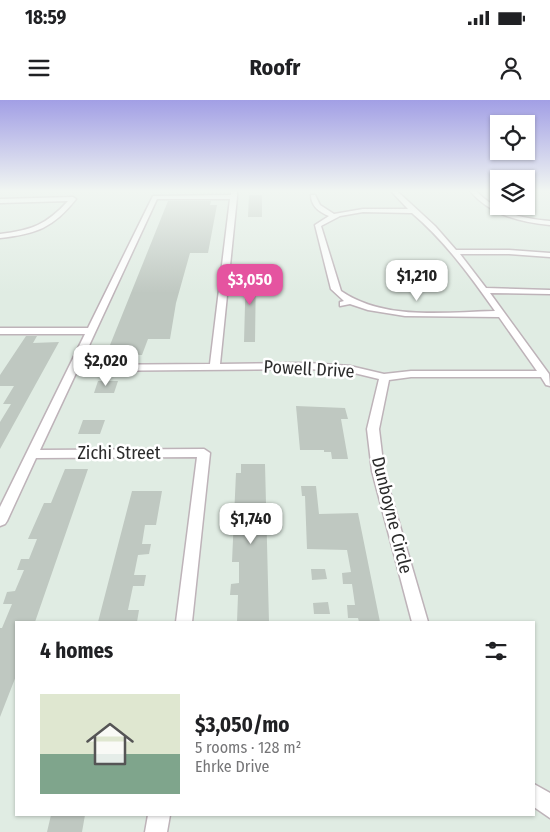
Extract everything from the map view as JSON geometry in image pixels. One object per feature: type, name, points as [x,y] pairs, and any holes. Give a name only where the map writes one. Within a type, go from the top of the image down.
[{"type":"street","points":[[0,236],[23,233],[47,225]]},
{"type":"street","points":[[0,522],[141,225]]},
{"type":"street","points":[[215,366],[231,225]]},
{"type":"street","points":[[320,225],[318,228],[336,289],[338,293],[350,301],[362,306],[397,314],[500,314]]},
{"type":"street","points":[[430,225],[454,252],[547,378]]},
{"type":"street","points":[[454,252],[509,252],[550,255]]},
{"type":"street","points":[[483,290],[550,292]]},
{"type":"street","points":[[341,305],[350,301]]},
{"type":"street","points":[[0,331],[90,331]]},
{"type":"street","name":"Powell Drive","points":[[73,368],[328,367],[374,373],[384,377],[412,374],[547,378]]},
{"type":"street","name":"Dunboyne Circle","points":[[384,377],[373,430],[378,471],[420,621]]},
{"type":"street","name":"Zichi Street","points":[[33,454],[204,452],[184,621]]},
{"type":"street","points":[[535,795],[550,807]]},
{"type":"street","points":[[156,832],[159,816]]},
{"type":"building","points":[[158,225],[213,225],[208,253],[190,253],[176,303],[170,339],[148,339],[142,355],[106,355]]},
{"type":"building","points":[[246,268],[256,268],[255,342],[244,342]]},
{"type":"building","points":[[26,336],[37,336],[33,343],[59,342],[0,449],[0,422],[11,404],[3,404],[14,386],[0,386],[0,375]]},
{"type":"building","points":[[98,381],[118,381],[114,393],[94,393]]},
{"type":"building","points":[[296,406],[345,408],[348,419],[341,419],[348,459],[332,459],[331,452],[324,452],[324,450],[300,450]]},
{"type":"building","points":[[83,420],[105,420],[100,434],[78,434]]},
{"type":"building","points":[[241,464],[265,464],[269,621],[237,621],[238,595],[230,595],[231,584],[239,583],[239,562],[232,562],[236,473],[241,473]]},
{"type":"building","points":[[65,469],[88,469],[35,621],[15,621],[15,679],[0,717],[0,628],[2,628],[12,604],[3,604],[7,592],[15,591],[24,570],[17,570],[21,559],[29,559],[37,539],[28,539],[44,503],[51,503]]},
{"type":"building","points":[[301,486],[316,486],[319,514],[358,513],[380,621],[359,621],[358,618],[348,618],[347,605],[355,605],[352,584],[343,584],[342,573],[351,572],[347,550],[307,549],[305,496],[302,496]]},
{"type":"building","points":[[132,491],[162,491],[156,525],[145,525],[142,544],[151,544],[149,554],[138,555],[134,575],[146,575],[144,586],[133,586],[128,610],[139,610],[137,621],[98,621]]},
{"type":"building","points":[[311,569],[325,569],[327,579],[312,580]]},
{"type":"building","points":[[328,602],[330,614],[314,614],[313,603]]},
{"type":"building","points":[[51,816],[85,816],[82,832],[47,832]]}]
